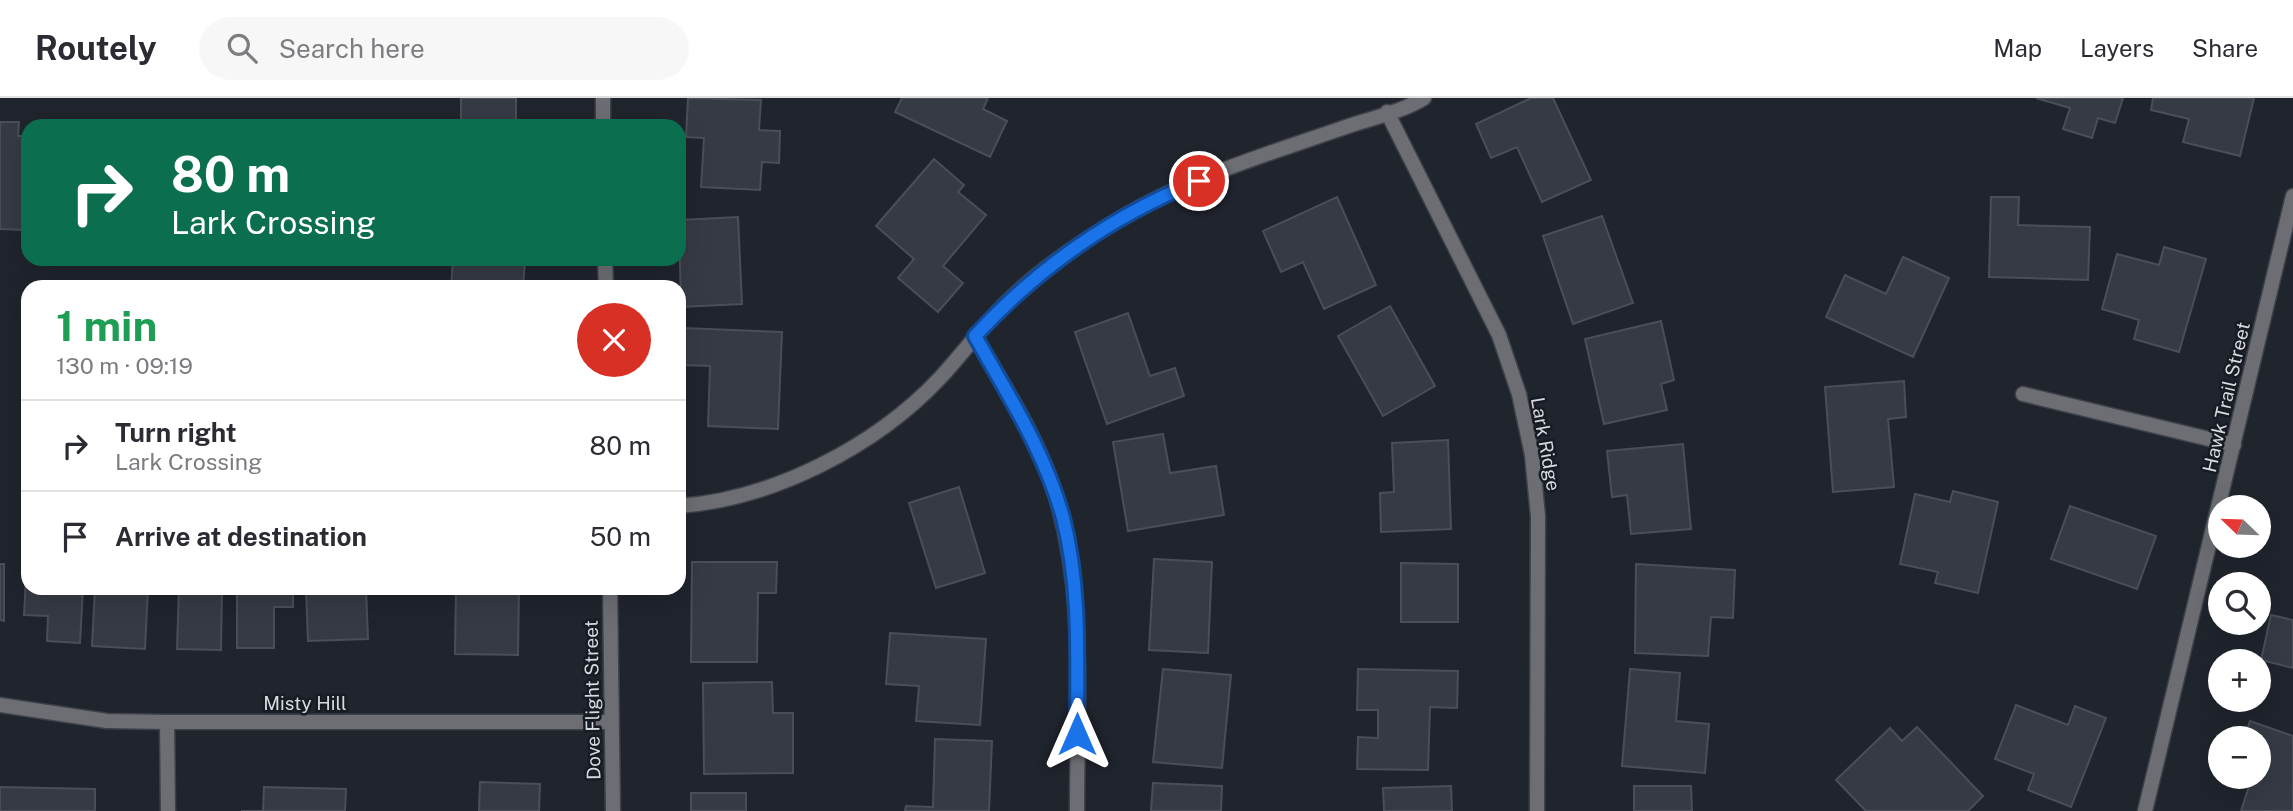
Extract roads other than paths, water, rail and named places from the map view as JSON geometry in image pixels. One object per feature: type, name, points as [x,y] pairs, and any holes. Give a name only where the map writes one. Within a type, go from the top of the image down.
[{"type":"street","points":[[603,98],[603,119]]},
{"type":"street","points":[[686,505],[722,501],[770,486],[816,466],[860,442],[939,379],[1007,301],[1060,258],[1117,220],[1178,189],[1424,98]]},
{"type":"street","name":"Lark Ridge","points":[[1387,112],[1500,335],[1518,394],[1532,455],[1538,516],[1537,811]]},
{"type":"street","name":"Hawk Trail Street","points":[[2145,811],[2293,196]]},
{"type":"street","points":[[975,336],[1030,433],[1063,518],[1077,607],[1077,811]]},
{"type":"street","points":[[2023,394],[2234,445]]},
{"type":"street","name":"Dove Flight Street","points":[[610,595],[613,811]]},
{"type":"street","name":"Misty Hill","points":[[0,705],[107,720],[167,722],[611,722]]},
{"type":"street","points":[[167,722],[168,811]]}]
